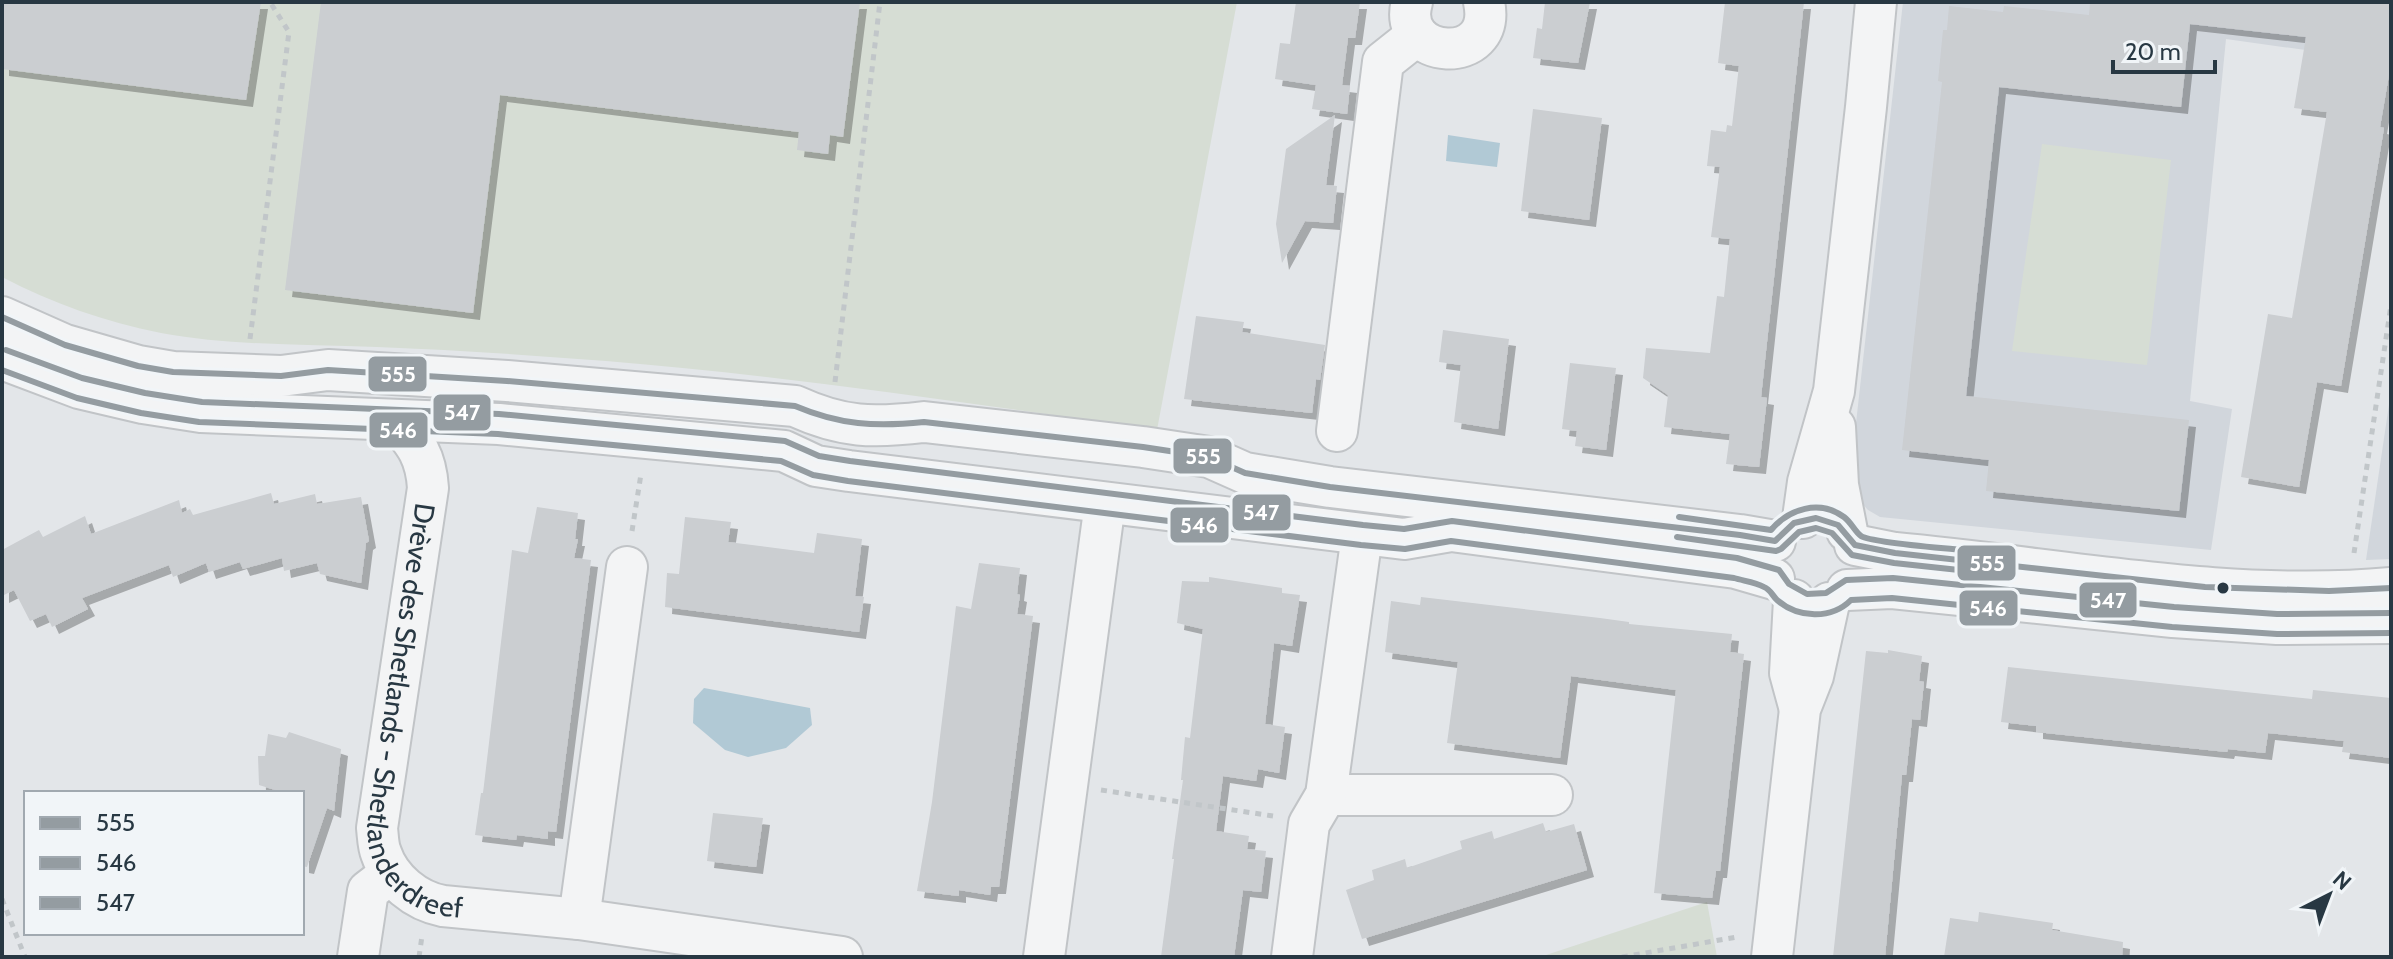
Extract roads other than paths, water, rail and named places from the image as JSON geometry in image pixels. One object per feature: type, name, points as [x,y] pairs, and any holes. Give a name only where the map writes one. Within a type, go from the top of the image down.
[{"type":"street","points":[[1337,431],[1383,62],[1414,19],[1437,49],[1460,49],[1472,42],[1482,29],[1486,11],[1484,2]]},
{"type":"street","points":[[2,359],[79,388],[201,412],[499,424],[646,437],[784,451],[816,466],[1362,535],[1404,539],[1451,531],[1736,568],[1855,577],[1858,561],[1838,485],[1834,391],[1876,2]]},
{"type":"street","points":[[2,317],[65,345],[138,366],[205,375],[281,376],[328,370],[507,381],[795,406],[823,419],[855,425],[889,426],[924,422],[1143,447],[1209,457],[1245,473],[1330,487],[1724,533],[1803,572],[1892,588],[2173,617],[2277,624],[2391,623]]},
{"type":"street","points":[[1773,944],[1800,709],[1790,673],[1803,572],[1808,482],[1834,391]]},
{"type":"street","name":"Drève des Shetlands - Shetlanderdreef","points":[[396,420],[420,450],[427,470],[428,488],[377,828],[380,851],[390,874],[426,903],[579,919],[842,957]]},
{"type":"street","points":[[1044,957],[1105,503]]},
{"type":"street","points":[[1803,572],[1815,517],[1826,519],[1851,538],[1895,553],[2161,584],[2301,592],[2391,588]]},
{"type":"street","points":[[1292,957],[1309,824],[1326,795],[1362,535]]},
{"type":"street","points":[[579,919],[627,567]]},
{"type":"street","points":[[1326,795],[1552,795]]},
{"type":"street","points":[[358,957],[368,891],[390,874]]},
{"type":"water","points":[[1448,135],[1500,143],[1497,167],[1446,161]]},
{"type":"water","points":[[704,688],[810,708],[812,725],[786,748],[748,757],[725,750],[693,723],[694,699]]}]
